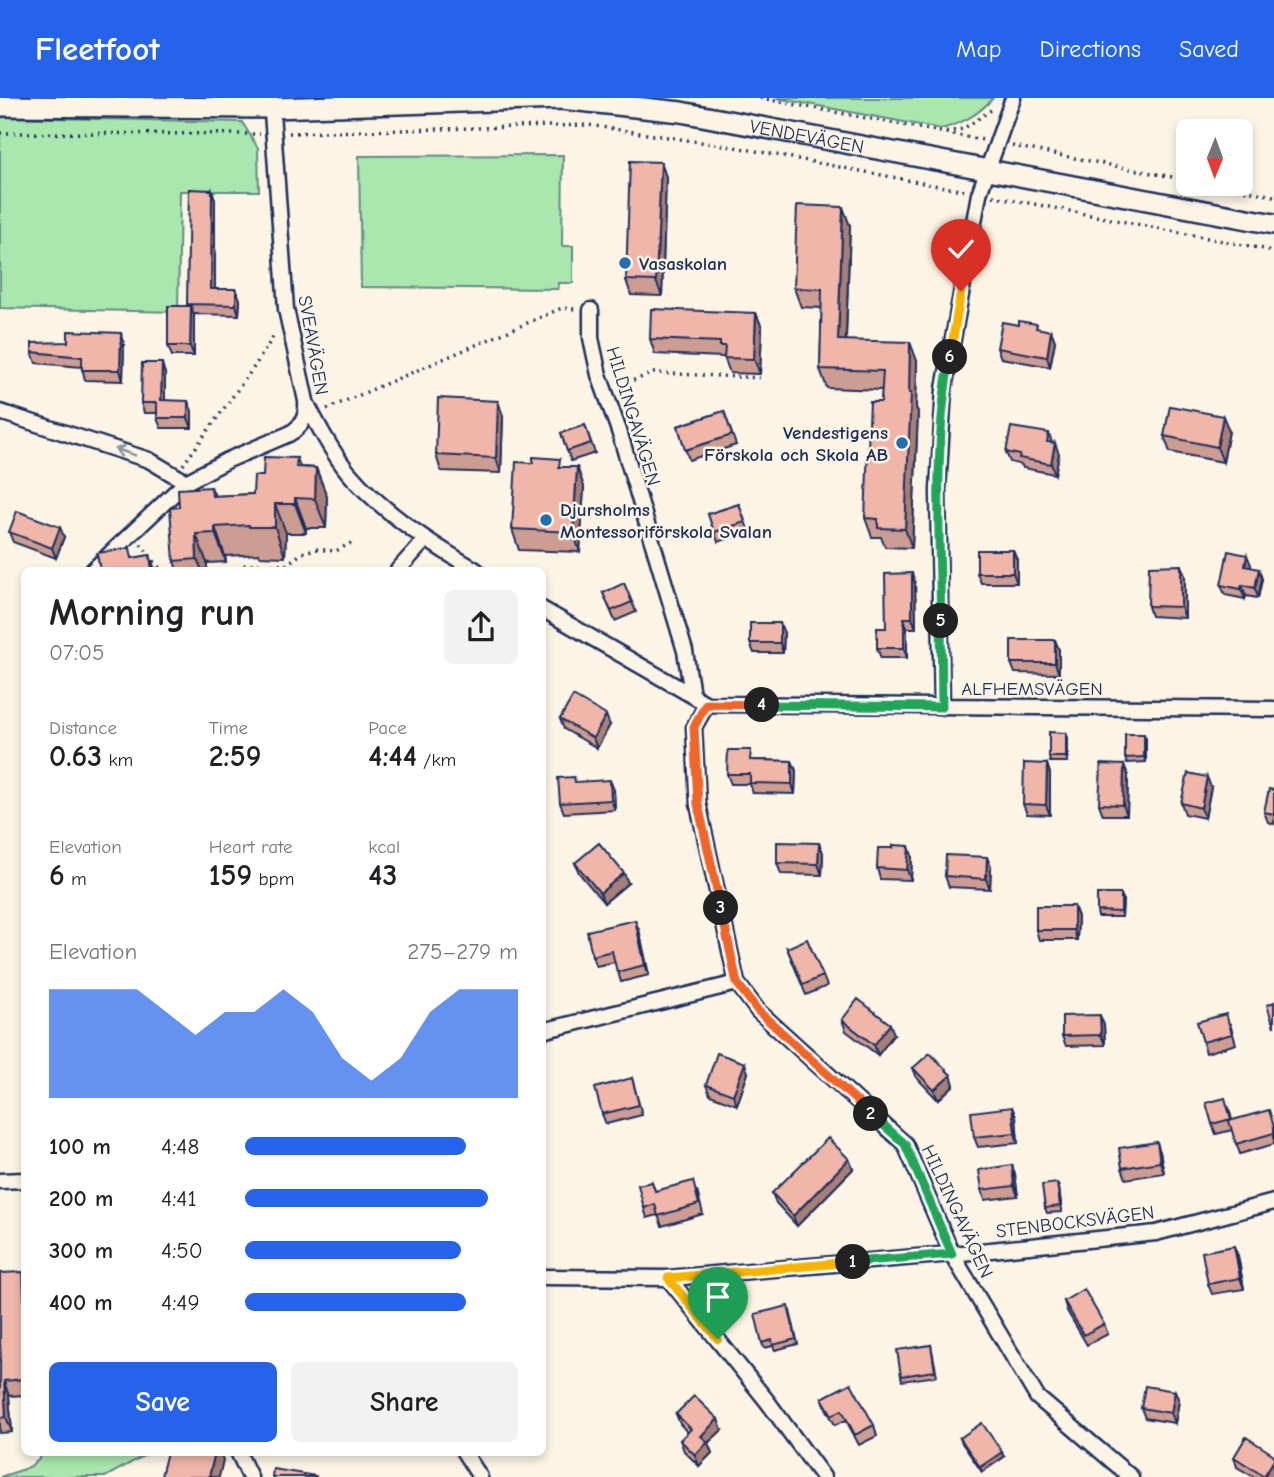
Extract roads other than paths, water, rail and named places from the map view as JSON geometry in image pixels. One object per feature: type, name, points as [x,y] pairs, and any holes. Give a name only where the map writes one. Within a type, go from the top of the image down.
[{"type":"street","points":[[942,707],[938,490],[944,389],[979,194],[985,170],[1013,98]]},
{"type":"street","name":"VENDEVÄGEN","points":[[0,106],[561,99],[620,102],[1274,224]]},
{"type":"street","name":"SVEAVÄGEN","points":[[96,567],[132,533],[181,479],[297,429],[307,415],[287,314],[272,103]]},
{"type":"street","name":"HILDINGAVÄGEN","points":[[591,310],[592,338],[604,391],[619,430],[685,651],[692,694]]},
{"type":"street","points":[[306,401],[348,472],[425,540],[471,567]]},
{"type":"street","points":[[0,412],[149,460],[181,479]]},
{"type":"street","points":[[401,567],[425,540]]},
{"type":"street","points":[[546,611],[706,704]]},
{"type":"street","name":"ALFHEMSVÄGEN","points":[[706,704],[1274,709]]},
{"type":"street","name":"HILDINGAVÄGEN","points":[[706,704],[694,727],[698,804],[737,983],[758,1011],[905,1144],[952,1254],[1037,1397],[1131,1477]]},
{"type":"street","points":[[546,1030],[737,983]]},
{"type":"street","points":[[0,1181],[21,1180]]},
{"type":"street","name":"STENBOCKSVÄGEN","points":[[546,1277],[668,1278],[952,1254],[1156,1233],[1274,1202]]},
{"type":"street","points":[[668,1278],[767,1401],[823,1477]]},
{"type":"street","points":[[240,1456],[250,1477]]},
{"type":"street","points":[[467,1456],[480,1477]]},
{"type":"place","name":"Vasaskolan","points":[[625,263]]},
{"type":"place","name":"Vendestigens Förskola och Skola AB","points":[[902,443]]},
{"type":"place","name":"Djursholms Montessoriförskola Svalan","points":[[546,520]]}]
